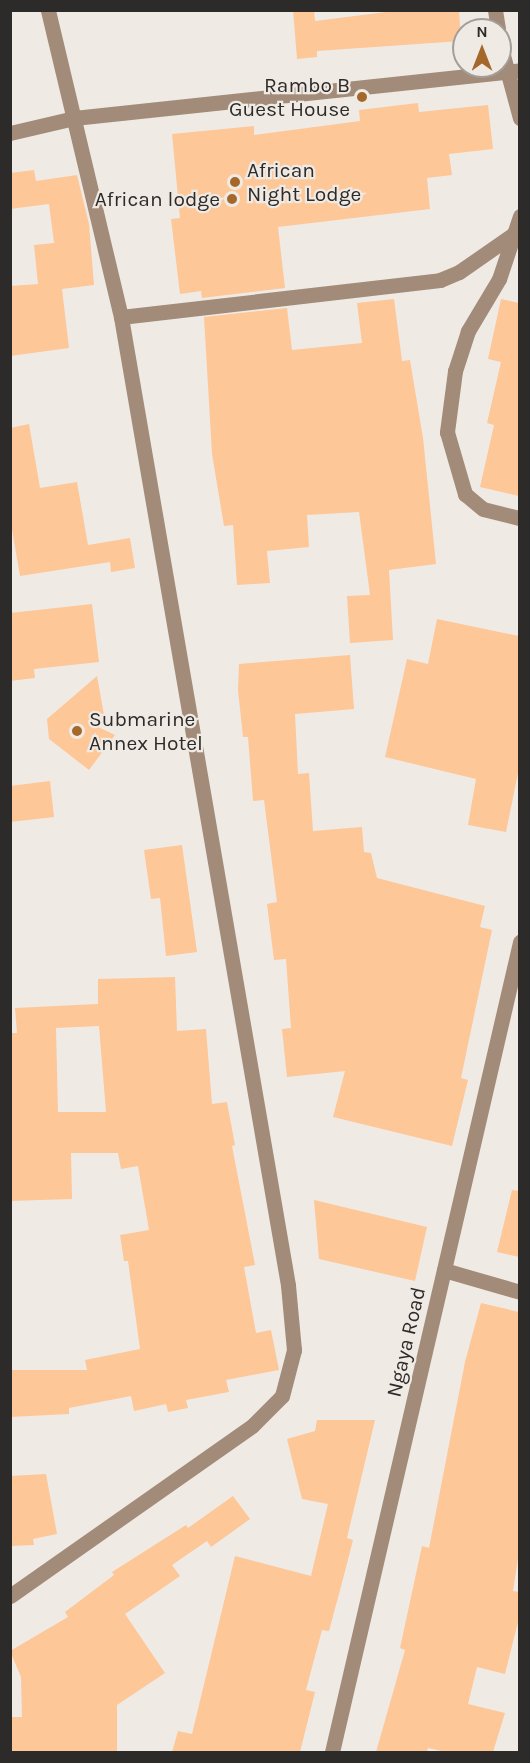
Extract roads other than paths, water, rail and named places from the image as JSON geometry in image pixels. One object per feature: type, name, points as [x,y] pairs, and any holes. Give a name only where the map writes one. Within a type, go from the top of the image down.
[{"type":"street","points":[[10,1596],[252,1426],[282,1396],[294,1350],[288,1285],[121,317],[48,10]]},
{"type":"street","points":[[512,71],[519,118]]},
{"type":"street","points":[[10,133],[74,118],[452,77]]},
{"type":"street","points":[[121,317],[440,280],[459,272],[519,224]]},
{"type":"street","points":[[519,224],[499,279],[468,331],[454,371],[447,432],[465,494],[483,508],[519,518]]},
{"type":"street","name":"Ngaya Road","points":[[333,1752],[519,942]]},
{"type":"street","points":[[444,1270],[519,1292]]},
{"type":"place","name":"Rambo B Guest House","points":[[362,97]]},
{"type":"place","name":"African Night Lodge","points":[[235,182]]},
{"type":"place","name":"African lodge","points":[[232,199]]},
{"type":"place","name":"Submarine Annex Hotel","points":[[77,731]]}]
